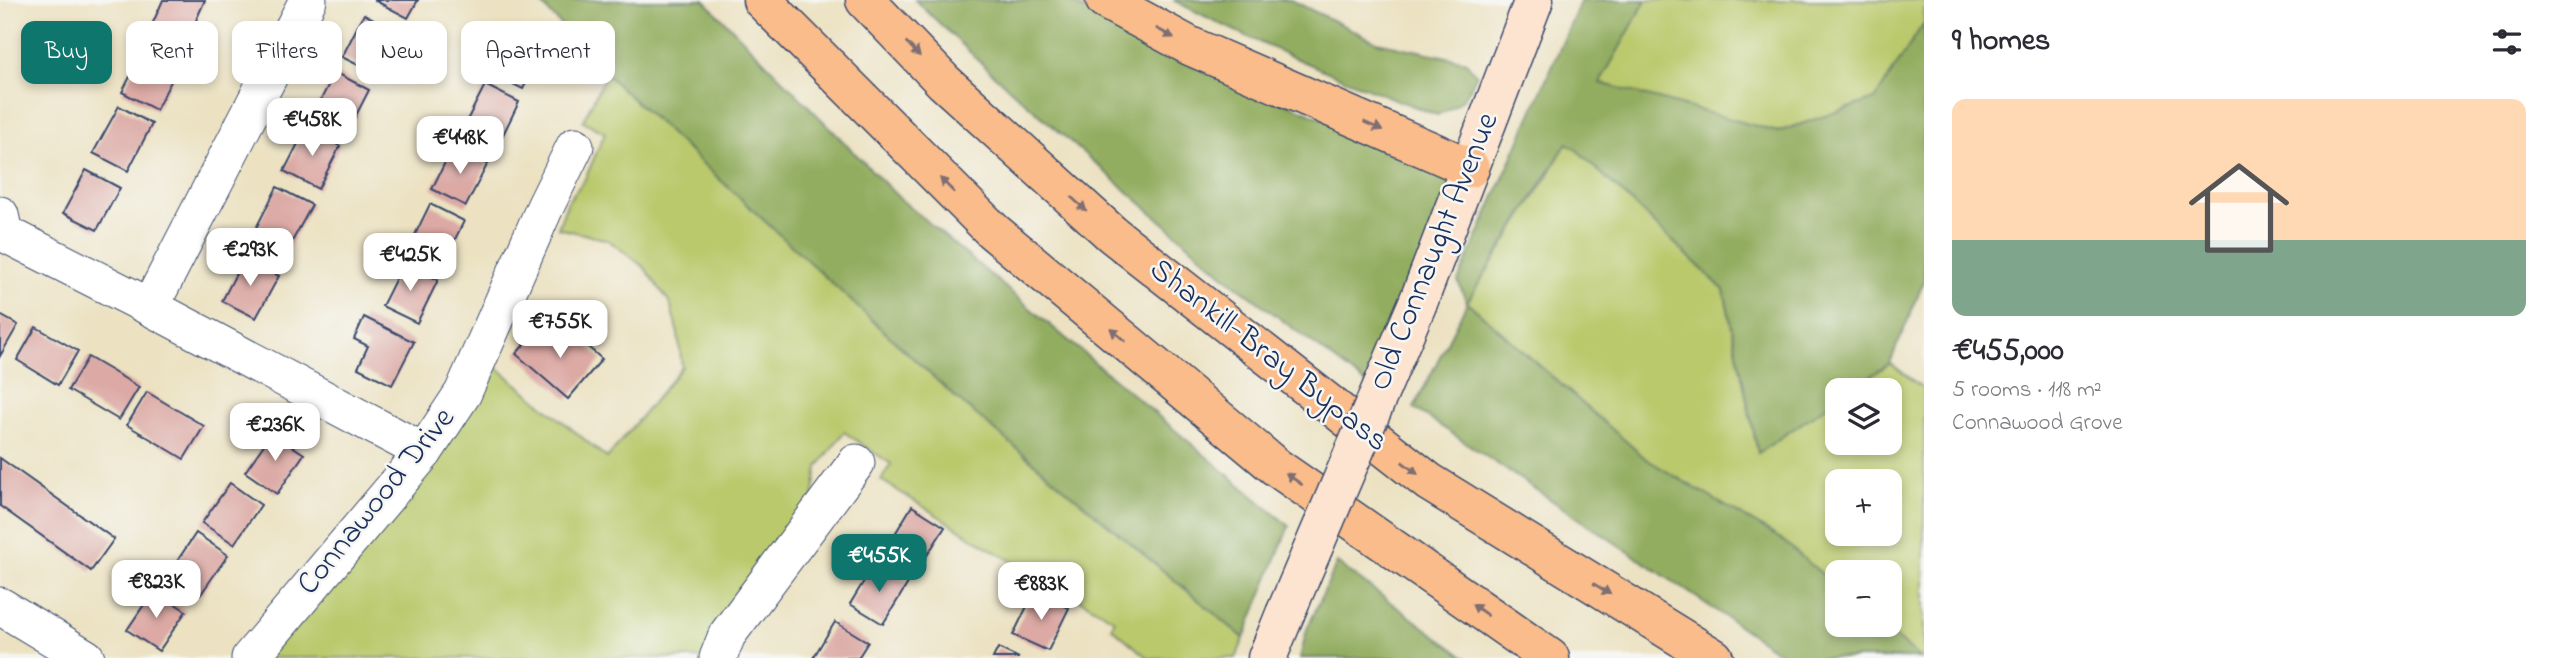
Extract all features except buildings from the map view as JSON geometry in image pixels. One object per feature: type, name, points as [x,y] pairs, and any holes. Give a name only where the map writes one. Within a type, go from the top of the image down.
[{"type":"highway","points":[[762,0],[993,231],[1276,467],[1544,655]]},
{"type":"highway","name":"Shankill-Bray Bypass","points":[[865,0],[944,82],[1112,234],[1429,482],[1714,658]]},
{"type":"highway","points":[[1105,0],[1190,46],[1470,168]]},
{"type":"street","points":[[150,307],[308,0]]},
{"type":"street","name":"Old Connaught Avenue","points":[[1267,658],[1419,300],[1534,0]]},
{"type":"street","name":"Connawood Drive","points":[[250,658],[424,452],[463,393],[545,207],[575,146]]},
{"type":"street","points":[[0,215],[4,233],[424,452]]},
{"type":"street","points":[[718,658],[727,635],[856,463]]},
{"type":"street","points":[[0,606],[86,658]]},
{"type":"green space","points":[[538,0],[704,0],[899,198],[1289,526],[1244,638],[954,396],[615,82],[615,21],[557,21]]},
{"type":"green space","points":[[915,0],[1067,0],[1155,50],[1307,112],[1457,182],[1368,385],[1228,279],[995,76]]},
{"type":"green space","points":[[1173,0],[1291,0],[1377,42],[1465,61],[1477,75],[1462,100],[1437,115],[1303,62]]},
{"type":"green space","points":[[1581,0],[1646,0],[1600,83],[1778,132],[1875,99],[1924,23],[1924,281],[1890,363],[1868,378],[1825,378],[1825,407],[1758,453],[1724,290],[1567,143],[1467,302],[1646,459],[1781,539],[1825,577],[1825,637],[1895,637],[1920,658],[1787,658],[1414,408],[1467,303],[1458,281]]},
{"type":"green space","points":[[1646,0],[1924,0],[1924,23],[1875,99],[1778,132],[1614,88],[1579,152],[1724,290],[1758,453],[1825,407],[1825,455],[1902,455],[1902,378],[1868,378],[1890,363],[1924,389],[1924,658],[1919,658],[1895,637],[1902,637],[1902,560],[1825,560],[1825,577],[1781,539],[1646,459],[1467,302],[1548,176]]},
{"type":"green space","points":[[615,82],[954,396],[1244,638],[1236,658],[1148,658],[1111,627],[1115,620],[989,548],[881,480],[891,464],[844,432],[818,467],[813,498],[704,658],[263,658],[495,366],[607,458],[682,367],[678,334],[670,303],[644,267],[608,240],[558,228],[568,201],[585,179],[605,133],[583,121],[601,84]]},
{"type":"green space","points":[[1337,563],[1466,658],[1300,658],[1307,629]]}]
